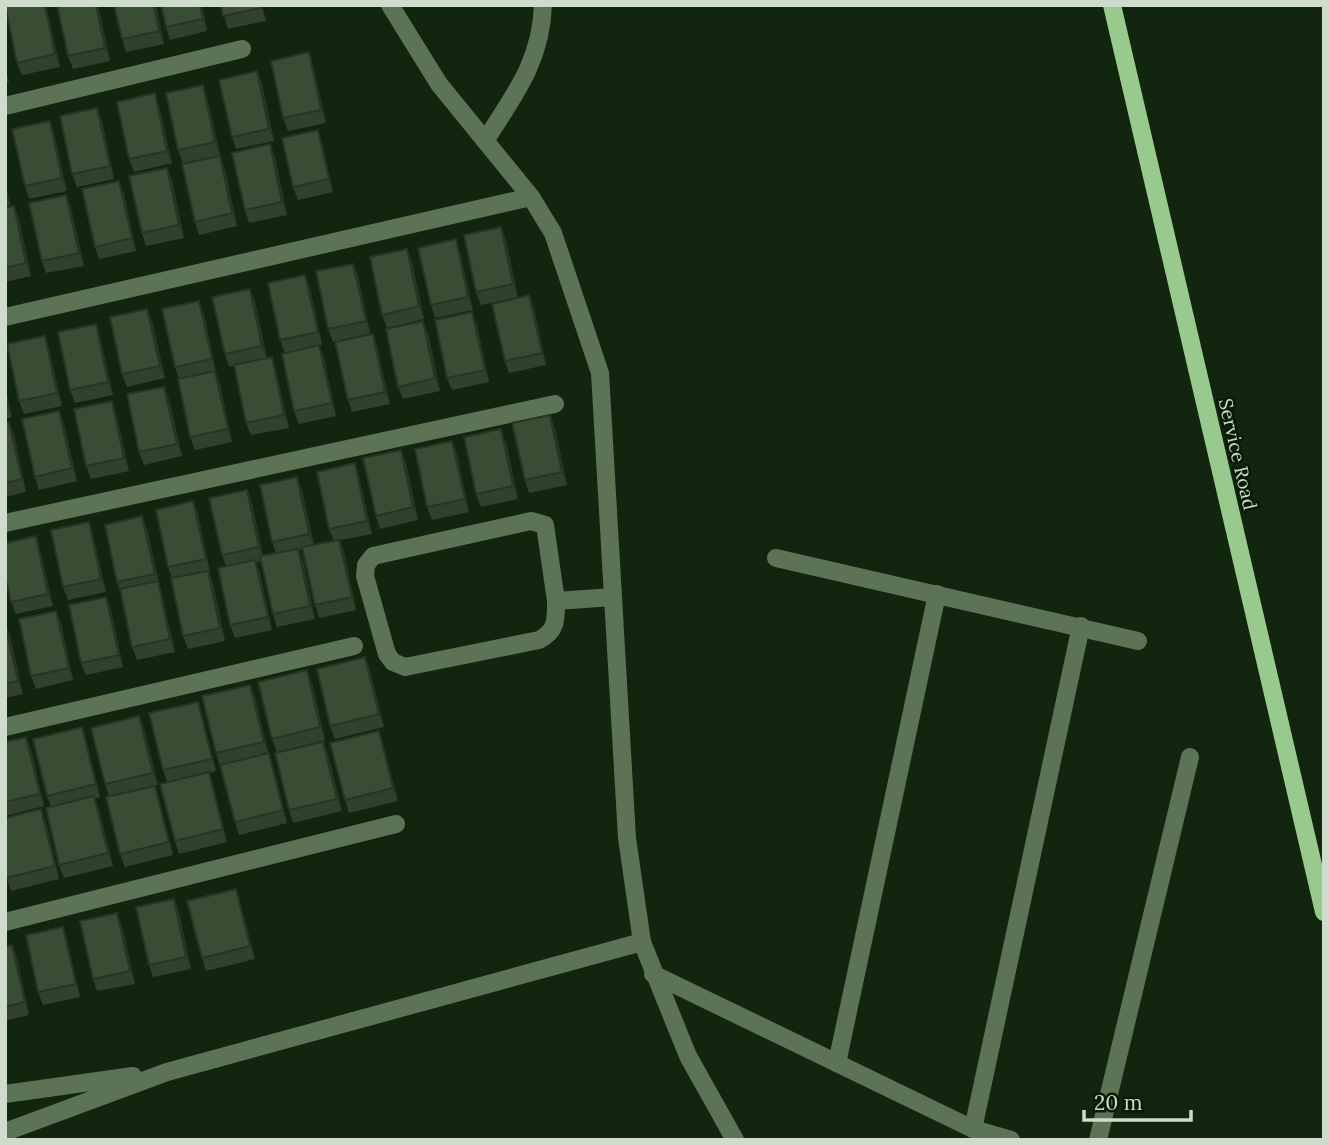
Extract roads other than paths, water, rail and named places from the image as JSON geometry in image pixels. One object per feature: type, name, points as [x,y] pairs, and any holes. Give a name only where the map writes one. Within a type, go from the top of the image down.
[{"type":"main road","name":"Service Road","points":[[1112,5],[1324,912]]},
{"type":"street","points":[[390,5],[439,84],[531,197],[553,233],[600,373],[627,838],[642,942],[688,1056],[735,1140]]},
{"type":"street","points":[[485,141],[530,70],[543,22],[543,5]]},
{"type":"street","points":[[5,106],[242,49]]},
{"type":"street","points":[[5,317],[531,197]]},
{"type":"street","points":[[5,523],[555,404]]},
{"type":"street","points":[[531,521],[545,525],[556,601],[556,623],[549,635],[539,640],[405,667],[393,662],[387,654],[365,576],[366,565],[373,556],[531,521]]},
{"type":"street","points":[[776,558],[1081,626],[1138,642]]},
{"type":"street","points":[[837,1063],[937,594]]},
{"type":"street","points":[[556,601],[613,597]]},
{"type":"street","points":[[973,1129],[1081,626]]},
{"type":"street","points":[[5,727],[354,646]]},
{"type":"street","points":[[1098,1140],[1190,757]]},
{"type":"street","points":[[5,922],[396,824]]},
{"type":"street","points":[[5,1132],[167,1072],[642,942]]},
{"type":"street","points":[[653,974],[973,1129],[1011,1140]]},
{"type":"street","points":[[5,1094],[167,1072]]}]
